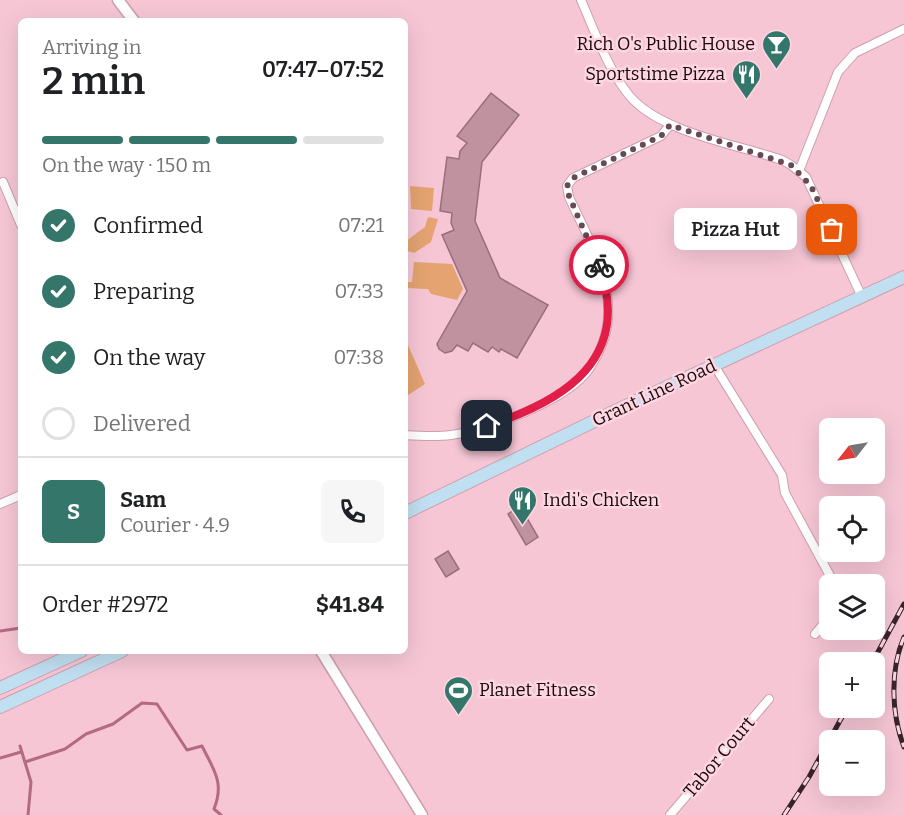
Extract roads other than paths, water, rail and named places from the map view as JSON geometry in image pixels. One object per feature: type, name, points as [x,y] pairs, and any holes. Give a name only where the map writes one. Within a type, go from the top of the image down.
[{"type":"main road","name":"Grant Line Road","points":[[408,512],[904,277]]},
{"type":"main road","points":[[0,688],[74,654]]},
{"type":"main road","points":[[0,707],[115,654]]},
{"type":"street","points":[[118,0],[132,18]]},
{"type":"street","points":[[581,0],[609,64],[629,95],[644,110],[670,125],[782,160],[799,171],[811,186],[862,297]]},
{"type":"street","points":[[799,171],[811,144],[822,107],[838,72],[855,53],[904,28]]},
{"type":"street","points":[[408,435],[451,435],[510,419],[571,386],[589,369],[607,330],[608,299],[604,279],[569,196],[567,186],[573,178],[661,136],[670,125]]},
{"type":"street","points":[[3,182],[18,218]]},
{"type":"street","points":[[714,365],[782,475],[785,493],[829,574]]},
{"type":"street","points":[[0,504],[18,496]]},
{"type":"street","points":[[815,634],[819,629]]},
{"type":"street","points":[[323,654],[422,815]]},
{"type":"street","name":"Tabor Court","points":[[670,815],[769,699]]},
{"type":"waterway","points":[[0,631],[18,628]]},
{"type":"waterway","points":[[25,762],[65,749],[86,734],[113,724],[142,703],[157,704],[187,750],[202,746],[214,769],[218,783],[214,809],[221,815]]},
{"type":"waterway","points":[[20,746],[31,782],[28,815]]},
{"type":"waterway","points":[[0,758],[21,752]]},
{"type":"railway","points":[[878,652],[904,604]]},
{"type":"railway","points":[[904,637],[894,677],[895,706],[904,747]]},
{"type":"railway","points":[[784,815],[809,777],[841,718]]},
{"type":"place","name":"Rich O's Public House","points":[[776,70]]},
{"type":"place","name":"Sportstime Pizza","points":[[746,100]]},
{"type":"place","name":"Pizza Hut","points":[[832,230]]},
{"type":"place","name":"Indi's Chicken","points":[[522,526]]},
{"type":"place","name":"Planet Fitness","points":[[458,716]]}]
